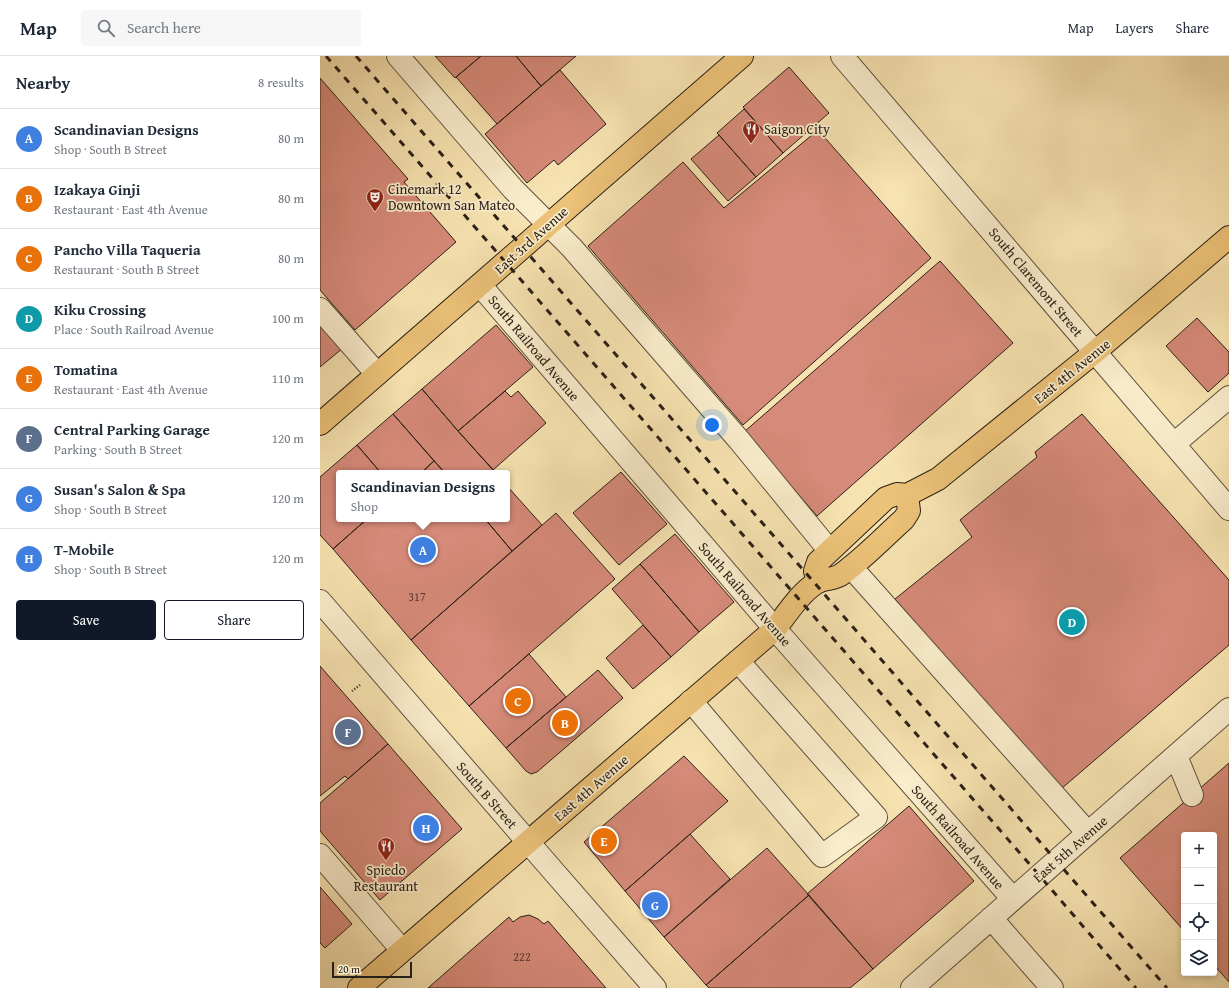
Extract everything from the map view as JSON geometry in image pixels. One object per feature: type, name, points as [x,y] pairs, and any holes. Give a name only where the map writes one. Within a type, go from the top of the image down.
[{"type":"main road","name":"East 3rd Avenue","points":[[320,424],[742,56]]},
{"type":"main road","name":"East 4th Avenue","points":[[818,582],[815,571],[818,562],[886,498],[897,494],[907,495],[938,479],[1227,245]]},
{"type":"main road","name":"East 4th Avenue","points":[[358,988],[775,629],[799,599],[818,582],[840,576],[852,567],[904,519],[909,510],[907,495]]},
{"type":"street","points":[[398,56],[513,189],[572,248],[739,440],[830,550]]},
{"type":"street","name":"South Claremont Street","points":[[842,56],[1229,509]]},
{"type":"street","name":"South Railroad Avenue","points":[[480,285],[775,629],[1013,900]]},
{"type":"street","points":[[320,309],[377,374]]},
{"type":"street","points":[[1174,444],[1229,397]]},
{"type":"street","points":[[852,567],[1088,833]]},
{"type":"street","name":"South B Street","points":[[320,601],[655,988]]},
{"type":"street","points":[[691,701],[822,856],[876,817],[738,661]]},
{"type":"street","name":"East 5th Avenue","points":[[912,988],[1229,709]]},
{"type":"street","points":[[1176,756],[1192,795]]},
{"type":"street","points":[[320,855],[402,950]]},
{"type":"street","points":[[991,918],[1052,988]]},
{"type":"building","points":[[435,56],[481,56],[455,78]]},
{"type":"building","points":[[481,56],[516,56],[541,86],[497,124],[456,77]]},
{"type":"building","points":[[516,56],[576,56],[541,86]]},
{"type":"building","points":[[789,67],[829,113],[783,153],[743,107]]},
{"type":"building","points":[[560,70],[606,124],[558,165],[554,160],[527,183],[485,134]]},
{"type":"building","name":"Cinemark 12 Downtown San Mateo","points":[[320,78],[408,179],[404,182],[456,242],[355,330],[320,290]]},
{"type":"building","name":"Saigon City","points":[[744,109],[783,153],[756,177],[717,133]]},
{"type":"building","points":[[818,130],[931,258],[743,425],[588,246],[683,162],[724,208]]},
{"type":"building","points":[[719,135],[756,177],[728,201],[691,159]]},
{"type":"building","points":[[940,261],[1013,343],[817,516],[744,432]]},
{"type":"building","points":[[1197,318],[1229,352],[1229,373],[1208,392],[1166,346]]},
{"type":"building","points":[[320,322],[343,348],[320,367]]},
{"type":"building","points":[[496,325],[533,367],[458,431],[422,389]]},
{"type":"building","points":[[422,389],[493,470],[442,470],[393,414]]},
{"type":"building","points":[[505,391],[511,397],[518,391],[546,423],[493,470],[458,431]]},
{"type":"building","points":[[393,414],[434,461],[424,470],[378,470],[357,445]]},
{"type":"building","points":[[1082,414],[1229,580],[1229,645],[1061,789],[895,599],[972,537],[960,520],[1037,457],[1035,452]]},
{"type":"building","points":[[357,445],[378,470],[336,470],[336,522],[364,522],[333,549],[320,535],[320,477]]},
{"type":"building","points":[[434,461],[442,470],[424,470]]},
{"type":"building","points":[[621,472],[667,524],[619,565],[573,513]]},
{"type":"building","points":[[510,489],[542,525],[512,551],[488,522],[510,522]]},
{"type":"building","points":[[556,513],[615,579],[469,706],[411,640]]},
{"type":"building","points":[[364,522],[488,522],[512,551],[411,640],[333,549]]},
{"type":"building","points":[[675,534],[734,602],[699,632],[640,564]]},
{"type":"building","points":[[640,564],[699,632],[671,657],[612,589]]},
{"type":"building","points":[[643,625],[671,657],[633,689],[606,658]]},
{"type":"building","points":[[529,654],[566,697],[506,748],[469,706]]},
{"type":"building","points":[[320,666],[388,744],[348,779],[345,776],[320,796]]},
{"type":"building","points":[[598,670],[623,698],[537,772],[531,774],[526,771],[506,748]]},
{"type":"building","points":[[388,744],[462,829],[380,900],[320,831],[320,803]]},
{"type":"building","points":[[684,756],[728,801],[625,891],[584,842]]},
{"type":"building","points":[[1229,763],[1229,982],[1217,968],[1217,832],[1181,832],[1181,928],[1120,858]]},
{"type":"building","points":[[909,806],[974,881],[873,969],[807,894]]},
{"type":"building","points":[[690,834],[730,879],[664,937],[625,891]]},
{"type":"building","points":[[767,848],[809,895],[706,985],[664,937]]},
{"type":"building","points":[[320,887],[352,924],[325,948],[320,943]]},
{"type":"building","points":[[809,895],[873,969],[850,988],[709,988],[706,985]]},
{"type":"building","points":[[529,915],[538,919],[544,924],[548,921],[606,988],[428,988],[509,917],[513,922],[520,917]]},
{"type":"railway","points":[[326,56],[1136,988]]},
{"type":"railway","points":[[356,56],[1167,988]]},
{"type":"place","name":"Saigon City","points":[[751,144]]},
{"type":"place","name":"Cinemark 12 Downtown San Mateo","points":[[375,212]]},
{"type":"place","name":"Scandinavian Designs","points":[[423,550]]},
{"type":"place","name":"Kiku Crossing","points":[[1072,622]]},
{"type":"place","name":"Pancho Villa Taqueria","points":[[518,701]]},
{"type":"place","name":"Izakaya Ginji","points":[[565,723]]},
{"type":"place","name":"Central Parking Garage","points":[[348,732]]},
{"type":"place","name":"T-Mobile","points":[[426,828]]},
{"type":"place","name":"Tomatina","points":[[604,841]]},
{"type":"place","name":"Spiedo Restaurant","points":[[386,861]]},
{"type":"place","name":"Susan's Salon & Spa","points":[[655,905]]}]
